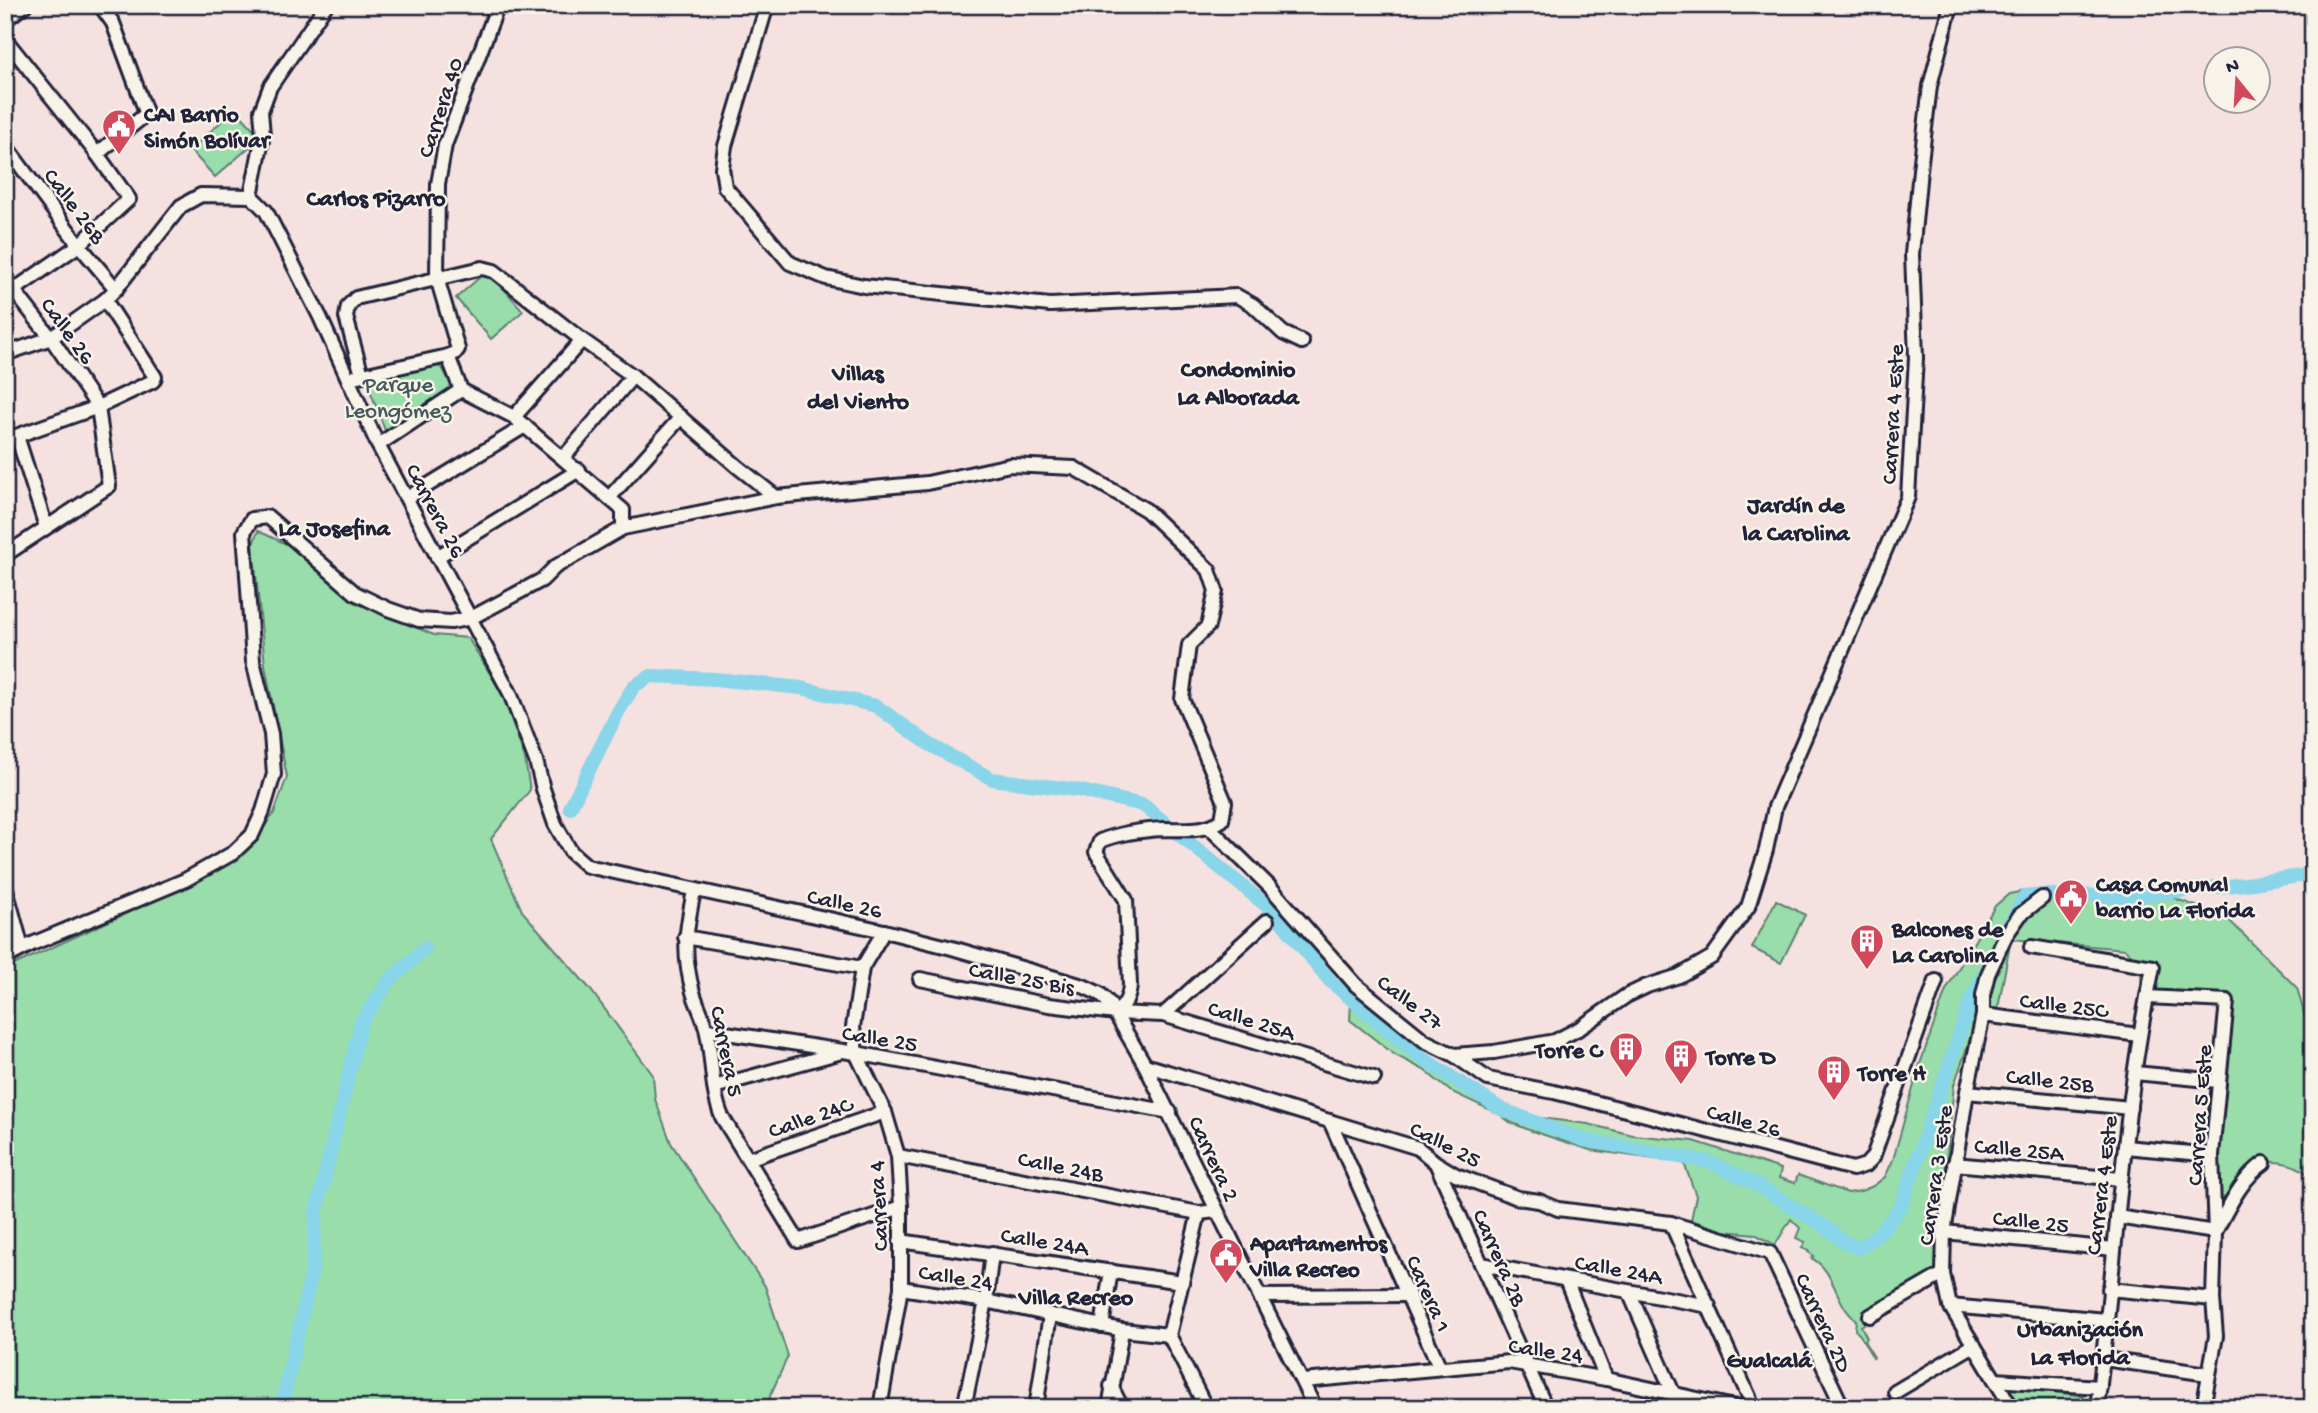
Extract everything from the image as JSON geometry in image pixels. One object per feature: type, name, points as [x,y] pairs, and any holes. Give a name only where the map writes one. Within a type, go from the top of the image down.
[{"type":"street","points":[[5,20],[24,5]]},
{"type":"street","points":[[97,154],[146,112],[113,23],[100,5]]},
{"type":"street","points":[[5,354],[51,338],[105,300],[181,206],[201,195],[251,196],[263,135],[261,111],[270,87],[326,5]]},
{"type":"street","name":"Carrera 40","points":[[461,390],[437,278],[438,184],[445,145],[498,5]]},
{"type":"street","points":[[767,5],[722,168],[725,187],[790,263],[826,278],[864,286],[1050,305],[1237,296],[1253,305],[1283,333],[1302,342]]},
{"type":"street","name":"Carrera 4 Este","points":[[1679,976],[1712,957],[1748,907],[1766,850],[1775,807],[1908,497],[1916,358],[1912,254],[1916,206],[1930,86],[1951,5]]},
{"type":"street","points":[[5,39],[97,154],[129,201],[79,245],[14,290]]},
{"type":"street","name":"Calle 26B","points":[[5,145],[79,245],[116,289]]},
{"type":"street","name":"Carrera 26","points":[[251,196],[266,211],[320,317],[378,445],[510,693],[536,761],[555,824],[570,852]]},
{"type":"street","points":[[362,375],[346,317],[348,306],[356,298],[482,268],[494,271],[633,376],[776,497]]},
{"type":"street","name":"Calle 26","points":[[5,279],[51,338],[98,407]]},
{"type":"street","points":[[46,527],[11,438],[98,407],[153,381],[155,377],[105,300]]},
{"type":"street","points":[[514,417],[582,340]]},
{"type":"street","points":[[347,379],[453,353]]},
{"type":"street","points":[[564,457],[633,376]]},
{"type":"street","points":[[378,445],[461,390],[514,417],[564,457],[623,510],[623,528]]},
{"type":"street","points":[[5,555],[109,486],[98,407]]},
{"type":"street","points":[[609,498],[681,417]]},
{"type":"street","points":[[407,498],[525,426]]},
{"type":"street","points":[[5,958],[22,948],[185,880],[233,853],[252,835],[263,811],[274,774],[271,734],[253,661],[244,532],[252,519],[268,517],[355,593],[419,620],[451,622],[471,618],[542,580],[555,567],[623,528],[776,497],[927,483],[1010,465],[1074,468],[1146,510],[1209,570],[1216,591],[1208,626],[1189,645],[1182,699],[1225,802],[1222,820],[1204,829],[1161,830],[1112,836],[1100,841],[1096,852],[1126,900],[1129,998],[1124,1006],[1113,1008]]},
{"type":"street","points":[[437,557],[579,470]]},
{"type":"street","name":"Calle 27","points":[[1204,829],[1270,887],[1356,985],[1425,1041],[1454,1055],[1494,1052],[1555,1041],[1580,1028],[1626,996],[1679,976]]},
{"type":"street","name":"Calle 26","points":[[570,852],[587,866],[952,948],[1083,986],[1100,994],[1113,1008]]},
{"type":"street","points":[[5,885],[22,948]]},
{"type":"street","name":"Carrera 5","points":[[694,891],[685,937],[685,959],[693,993],[707,1030],[715,1099],[722,1117],[798,1241],[901,1207]]},
{"type":"street","name":"Carrera 3 Este","points":[[2012,1408],[1950,1306],[1942,1274],[1944,1232],[1988,974],[2006,935],[2020,915],[2042,898]]},
{"type":"street","points":[[1163,1015],[1267,921]]},
{"type":"street","name":"Carrera 4","points":[[880,1408],[901,1288],[898,1156],[885,1112],[856,1053],[853,1027],[862,968],[884,932]]},
{"type":"street","points":[[685,937],[862,968]]},
{"type":"street","name":"Carrera 4 Este","points":[[2031,947],[2153,967],[2139,1035],[2097,1408]]},
{"type":"street","name":"Calle 25 Bis","points":[[920,979],[1049,1005],[1113,1008]]},
{"type":"street","name":"Calle 26","points":[[1454,1055],[1488,1079],[1578,1098],[1853,1169],[1866,1165],[1872,1157],[1936,981]]},
{"type":"street","name":"Carrera 5 Este","points":[[2147,997],[2227,1001],[2212,1156],[2215,1232],[2213,1300],[2216,1336],[2203,1408]]},
{"type":"street","name":"Calle 25A","points":[[1113,1008],[1163,1015],[1374,1078]]},
{"type":"street","name":"Carrera 2","points":[[1113,1008],[1170,1112],[1216,1211],[1315,1408]]},
{"type":"street","name":"Calle 25C","points":[[1983,1015],[2139,1035]]},
{"type":"street","name":"Calle 25","points":[[707,1030],[856,1053],[1170,1112]]},
{"type":"street","points":[[714,1087],[842,1052]]},
{"type":"street","name":"Calle 25","points":[[1145,1065],[1419,1148],[1456,1175],[1518,1198],[1539,1201],[1559,1209],[1671,1223],[1770,1253]]},
{"type":"street","points":[[2135,1073],[2219,1081]]},
{"type":"street","name":"Calle 25B","points":[[1967,1092],[2130,1108]]},
{"type":"street","name":"Calle 24C","points":[[748,1159],[885,1112]]},
{"type":"street","name":"Carera 1","points":[[1330,1121],[1440,1368]]},
{"type":"street","points":[[2125,1147],[2212,1156]]},
{"type":"street","name":"Calle 24B","points":[[898,1156],[1199,1213],[1216,1211]]},
{"type":"street","name":"Carrera 2B","points":[[1436,1163],[1546,1408]]},
{"type":"street","name":"Carrera 5 Este","points":[[2215,1232],[2238,1190],[2252,1172],[2264,1163]]},
{"type":"street","name":"Calle 25A","points":[[1954,1164],[2121,1179]]},
{"type":"street","points":[[1199,1213],[1169,1335],[1206,1408]]},
{"type":"street","points":[[2117,1217],[2215,1232]]},
{"type":"street","points":[[1671,1223],[1754,1408]]},
{"type":"street","name":"Calle 25","points":[[1944,1232],[2114,1249]]},
{"type":"street","name":"Calle 24A","points":[[901,1241],[1182,1282]]},
{"type":"street","points":[[964,1408],[986,1301],[992,1253]]},
{"type":"street","name":"Carrera 2D","points":[[1770,1253],[1843,1408]]},
{"type":"street","name":"Calle 24A","points":[[1481,1264],[1709,1306]]},
{"type":"street","points":[[1102,1326],[1111,1271]]},
{"type":"street","points":[[1870,1316],[1942,1274]]},
{"type":"street","points":[[1566,1280],[1606,1379]]},
{"type":"street","name":"Calle 24","points":[[901,1288],[986,1301],[1122,1330],[1169,1335]]},
{"type":"street","points":[[2109,1289],[2213,1300]]},
{"type":"street","points":[[1629,1292],[1674,1395]]},
{"type":"street","points":[[1259,1296],[1409,1296]]},
{"type":"street","points":[[1950,1306],[2106,1320]]},
{"type":"street","points":[[1036,1408],[1050,1315]]},
{"type":"street","points":[[1109,1408],[1122,1330]]},
{"type":"street","points":[[1895,1392],[1974,1345]]},
{"type":"street","points":[[2104,1360],[2208,1374]]},
{"type":"street","name":"Calle 24","points":[[1303,1381],[1509,1362],[1606,1379],[1739,1408]]},
{"type":"street","points":[[1995,1380],[2100,1387]]},
{"type":"street","points":[[1111,1386],[1122,1408]]},
{"type":"green space","points":[[235,109],[261,137],[215,177],[190,150]]},
{"type":"green space","points":[[488,270],[523,311],[491,339],[456,298]]},
{"type":"green space","name":"Parque Leongómez","points":[[432,362],[443,369],[455,392],[386,433],[367,382],[382,375]]},
{"type":"green space","points":[[258,531],[293,547],[356,603],[434,635],[468,638],[503,695],[525,759],[530,790],[491,839],[522,911],[590,989],[653,1075],[655,1099],[671,1143],[765,1286],[788,1356],[770,1396],[769,1408],[5,1408],[5,969],[212,874],[254,841],[274,813],[287,777],[265,665],[253,544]]},
{"type":"green space","points":[[2144,887],[2226,917],[2297,988],[2313,1046],[2313,1180],[2295,1166],[2257,1162],[2207,1235],[2205,1166],[2216,1153],[2225,1085],[2228,1023],[2221,1006],[2197,1000],[2139,1001],[2141,972],[2136,960],[2125,949],[2011,939],[1998,1008],[1980,1010],[1954,1085],[1934,1285],[1861,1326],[1867,1338],[1864,1341],[1873,1358],[1855,1330],[1856,1320],[1843,1306],[1825,1270],[1811,1258],[1814,1256],[1809,1250],[1802,1248],[1805,1242],[1796,1238],[1800,1228],[1791,1219],[1775,1245],[1755,1234],[1724,1231],[1691,1220],[1696,1196],[1684,1163],[1590,1150],[1510,1122],[1450,1091],[1424,1070],[1395,1055],[1350,1020],[1351,1002],[1471,1090],[1533,1117],[1588,1124],[1633,1135],[1694,1141],[1781,1169],[1779,1178],[1795,1183],[1798,1175],[1848,1193],[1861,1191],[1885,1177],[1893,1160],[1919,1067],[1946,990],[1995,906],[2009,894],[2024,891],[2045,898],[2071,900],[2108,896]]},
{"type":"green space","points":[[1776,900],[1805,915],[1781,963],[1752,948]]},
{"type":"green space","points":[[2006,1386],[2084,1396],[2083,1408],[2019,1408]]},
{"type":"waterway","points":[[570,808],[619,710],[634,686],[651,676],[715,679],[801,688],[876,706],[929,744],[992,779],[1077,790],[1143,805],[1273,911],[1330,981],[1416,1054],[1501,1109],[1583,1140],[1709,1162],[1750,1181],[1826,1227],[1841,1240],[1858,1248],[1877,1234],[1902,1204],[1971,1000],[1988,967]]},
{"type":"waterway","points":[[2010,924],[2024,897],[2131,896],[2313,874]]},
{"type":"waterway","points":[[281,1408],[312,1270],[316,1213],[361,1022],[388,982],[425,948]]},
{"type":"place","name":"CAI Barrio Simón Bolívar","points":[[119,156]]},
{"type":"place","name":"Casa Comunal barrio La Florida","points":[[2071,926]]},
{"type":"place","name":"Balcones de La Carolina","points":[[1867,971]]},
{"type":"place","name":"Torre C","points":[[1626,1079]]},
{"type":"place","name":"Torre D","points":[[1681,1086]]},
{"type":"place","name":"Torre H","points":[[1834,1102]]},
{"type":"place","name":"Apartamentos Villa Recreo","points":[[1226,1285]]},
{"type":"district","name":"Carlos Pizarro","points":[[376,197]]},
{"type":"district","name":"Condominio La Alborada","points":[[1238,382]]},
{"type":"district","name":"Villas del Viento","points":[[858,386]]},
{"type":"district","name":"Jardín de la Carolina","points":[[1796,518]]},
{"type":"district","name":"La Josefina","points":[[334,527]]},
{"type":"district","name":"Villa Recreo","points":[[1076,1296]]},
{"type":"district","name":"Urbanización La Florida","points":[[2080,1342]]},
{"type":"district","name":"Gualcalá","points":[[1769,1359]]}]
